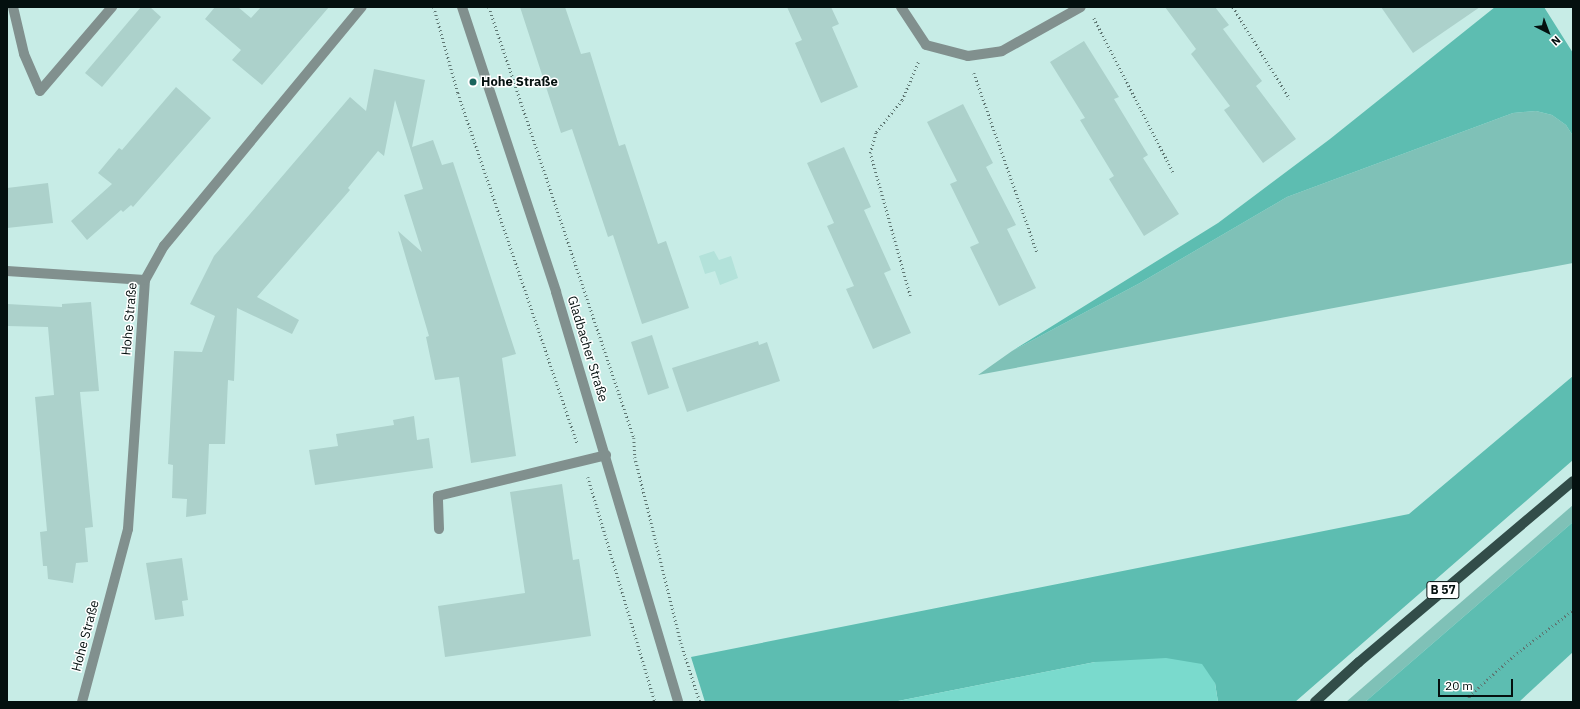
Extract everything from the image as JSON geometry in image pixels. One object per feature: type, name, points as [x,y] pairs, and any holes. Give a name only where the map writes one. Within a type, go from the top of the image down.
[{"type":"main road","name":"B 57","points":[[1315,702],[1359,662],[1573,481]]},
{"type":"street","points":[[13,7],[24,54],[40,91],[112,7]]},
{"type":"street","name":"Hohe Straße","points":[[82,702],[128,529],[145,280],[164,246],[362,7]]},
{"type":"street","name":"Gladbacher Straße","points":[[462,7],[556,292],[606,455],[678,702]]},
{"type":"street","points":[[901,7],[926,45],[968,56],[1002,51],[1081,7]]},
{"type":"street","points":[[7,271],[145,280]]},
{"type":"street","points":[[439,529],[438,496],[583,462],[606,455]]},
{"type":"path","points":[[434,7],[458,93],[583,462],[655,702]]},
{"type":"path","points":[[489,7],[634,438],[635,457],[667,577],[681,643],[700,702]]},
{"type":"path","points":[[1233,7],[1290,99]]},
{"type":"path","points":[[1092,14],[1173,172]]},
{"type":"path","points":[[910,296],[870,153],[876,132],[902,100],[926,45]]},
{"type":"path","points":[[968,56],[1037,252]]},
{"type":"path","points":[[1469,702],[1469,696],[1512,658],[1573,610]]},
{"type":"shaded area","points":[[1495,7],[1544,7],[1573,53],[1573,136],[1566,125],[1552,115],[1536,111],[1513,113],[1287,197],[1140,283],[1012,351],[1218,223],[1330,139]]},
{"type":"shaded area","points":[[1536,111],[1552,115],[1566,125],[1573,136],[1573,263],[978,375],[1012,351],[1140,283],[1287,197],[1513,113]]},
{"type":"shaded area","points":[[714,251],[719,260],[731,256],[738,278],[720,285],[715,271],[705,274],[699,256]]},
{"type":"shaded area","points":[[1573,376],[1573,460],[1295,702],[1218,702],[1215,683],[1095,662],[893,702],[705,702],[691,657],[1409,514]]},
{"type":"shaded area","points":[[1573,505],[1573,522],[1365,702],[1346,702]]},
{"type":"shaded area","points":[[1573,522],[1573,652],[1519,702],[1365,702]]},
{"type":"shaded area","points":[[1166,658],[1202,664],[1215,683],[1218,702],[893,702],[1095,662]]},
{"type":"building","points":[[141,7],[150,7],[161,17],[102,87],[85,73]]},
{"type":"building","points":[[215,7],[238,7],[251,18],[261,7],[329,7],[262,85],[232,60],[241,50],[205,19]]},
{"type":"building","points":[[520,7],[565,7],[581,54],[590,52],[619,146],[625,144],[658,244],[666,241],[689,308],[642,324],[613,235],[608,237],[572,129],[561,133]]},
{"type":"building","points":[[787,7],[831,7],[839,24],[832,27],[858,87],[821,103],[795,43],[802,40]]},
{"type":"building","points":[[1165,7],[1215,7],[1229,25],[1223,29],[1262,81],[1256,86],[1296,139],[1263,163],[1224,110],[1230,106],[1191,54],[1196,49]]},
{"type":"building","points":[[1381,7],[1480,7],[1413,53]]},
{"type":"building","points":[[1084,41],[1119,97],[1114,99],[1148,155],[1143,158],[1179,214],[1144,236],[1109,179],[1114,176],[1080,120],[1085,118],[1050,62]]},
{"type":"building","points":[[374,69],[425,80],[412,147],[433,140],[442,165],[453,162],[516,354],[502,358],[516,456],[471,463],[459,377],[435,380],[426,337],[429,336],[398,231],[422,252],[404,195],[423,189],[395,100],[384,156],[378,151],[348,188],[350,190],[257,297],[299,320],[292,334],[237,308],[234,381],[228,380],[225,444],[209,444],[206,514],[186,517],[187,499],[172,498],[173,465],[168,464],[174,351],[202,352],[215,316],[190,304],[214,256],[350,97],[366,111]]},
{"type":"building","points":[[176,87],[211,118],[133,207],[131,205],[123,212],[121,210],[87,240],[71,221],[112,184],[98,173],[119,148],[122,150]]},
{"type":"building","points":[[963,104],[993,163],[986,167],[1016,225],[1007,229],[1036,288],[999,306],[970,247],[979,243],[950,184],[957,181],[927,122]]},
{"type":"building","points":[[844,147],[871,207],[864,210],[891,270],[884,273],[911,333],[873,349],[846,289],[854,286],[827,226],[834,223],[807,163]]},
{"type":"building","points":[[48,183],[53,223],[7,228],[7,188]]},
{"type":"building","points":[[91,302],[99,391],[80,392],[93,527],[85,528],[88,562],[76,563],[73,583],[48,579],[47,566],[43,566],[40,532],[47,531],[35,397],[54,395],[48,327],[7,326],[7,304],[62,307],[62,304]]},
{"type":"building","points":[[652,335],[669,388],[648,395],[631,342]]},
{"type":"building","points":[[758,341],[759,345],[767,342],[780,381],[687,412],[672,368]]},
{"type":"building","points":[[414,416],[417,440],[429,438],[433,468],[315,485],[309,450],[338,446],[336,434],[394,425],[393,420]]},
{"type":"building","points":[[562,484],[573,560],[579,559],[591,636],[445,657],[438,606],[525,593],[510,492]]},
{"type":"building","points":[[182,558],[188,600],[182,601],[184,616],[155,620],[146,563]]},
{"type":"place","name":"Hohe Straße","points":[[473,82]]}]
